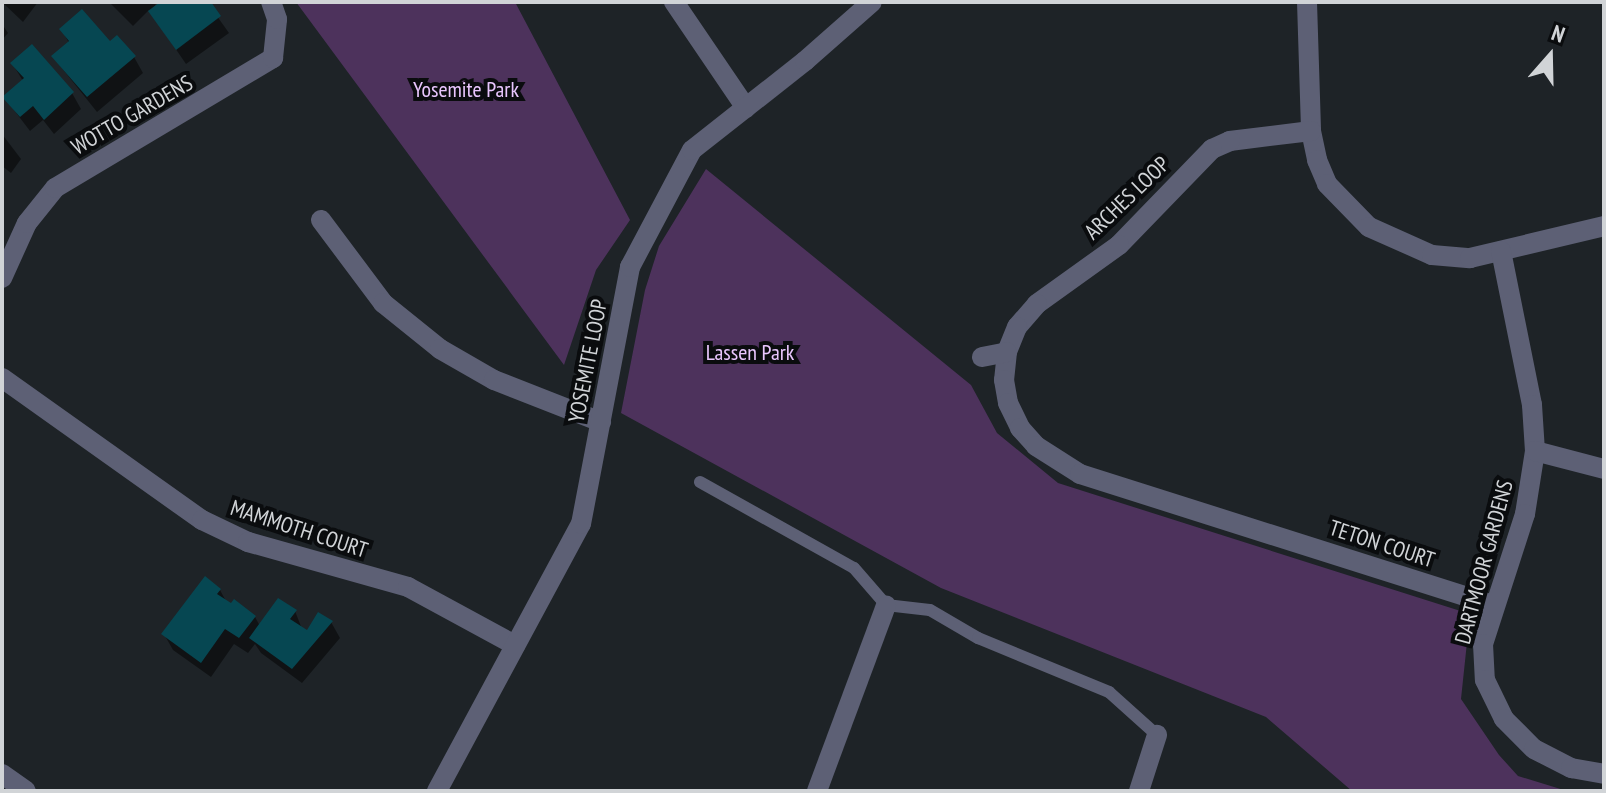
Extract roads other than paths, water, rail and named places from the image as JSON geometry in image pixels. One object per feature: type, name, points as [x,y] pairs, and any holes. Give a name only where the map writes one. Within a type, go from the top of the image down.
[{"type":"street","name":"WOTTO GARDENS","points":[[2,278],[27,223],[55,188],[273,58],[277,19],[271,2]]},
{"type":"street","points":[[674,2],[746,108]]},
{"type":"street","name":"YOSEMITE LOOP","points":[[437,791],[581,524],[630,267],[692,150],[872,2]]},
{"type":"street","points":[[1307,2],[1311,131],[1317,160],[1327,184],[1344,205],[1369,227],[1432,255],[1470,258],[1604,226]]},
{"type":"street","name":"ARCHES LOOP","points":[[1255,527],[1080,474],[1055,461],[1020,428],[1008,403],[1004,380],[1007,352],[1017,327],[1037,304],[1119,245],[1212,149],[1230,141],[1311,131]]},
{"type":"street","points":[[321,220],[383,303],[440,349],[494,380],[601,422]]},
{"type":"street","name":"DARTMOOR GARDENS","points":[[1501,251],[1532,405],[1535,451],[1525,514],[1483,644],[1481,663],[1492,700],[1517,736],[1534,749],[1571,768],[1604,774]]},
{"type":"street","points":[[982,357],[1007,352]]},
{"type":"street","name":"MAMMOTH COURT","points":[[2,378],[202,520],[248,542],[408,587],[515,645]]},
{"type":"street","points":[[1535,451],[1604,469]]},
{"type":"street","name":"TETON COURT","points":[[1255,527],[1495,606]]},
{"type":"street","points":[[817,791],[886,605]]},
{"type":"street","points":[[1139,791],[1157,735]]},
{"type":"street","points":[[2,774],[26,791]]},
{"type":"lane","points":[[700,482],[854,568],[886,605],[930,610],[978,638],[1109,692],[1157,735]]},
{"type":"park label","name":"Yosemite Park","points":[[466,90]]},
{"type":"park label","name":"Lassen Park","points":[[750,353]]}]
